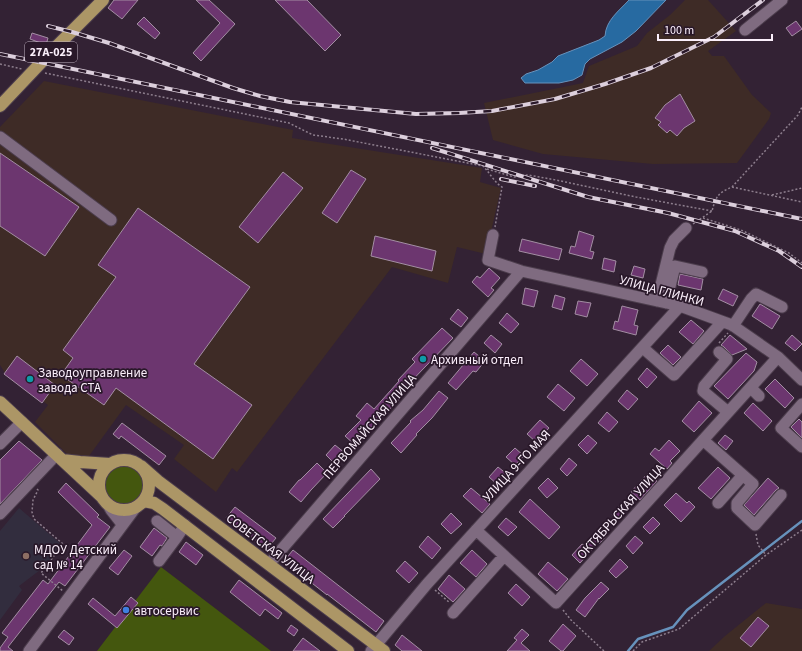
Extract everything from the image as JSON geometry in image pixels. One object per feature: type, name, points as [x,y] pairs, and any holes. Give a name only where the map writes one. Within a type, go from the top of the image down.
[{"type":"main road","name":"27А-025","points":[[0,106],[103,0]]},
{"type":"main road","points":[[0,402],[113,507],[119,510],[128,510],[140,504],[154,503],[185,525],[348,651]]},
{"type":"main road","name":"СОВЕТСКАЯ УЛИЦА","points":[[59,457],[80,462],[110,464],[122,459],[133,461],[270,564],[377,649]]},
{"type":"main road","points":[[104,500],[99,489],[99,480],[102,473],[110,464]]},
{"type":"main road","points":[[140,504],[148,493],[149,486],[149,479],[141,466]]},
{"type":"street","points":[[745,30],[782,0]]},
{"type":"street","points":[[0,138],[111,220]]},
{"type":"street","points":[[662,302],[670,248],[674,240],[686,228]]},
{"type":"street","name":"УЛИЦА ГЛИНКИ","points":[[493,235],[488,260],[521,271],[680,306],[722,322],[733,327],[778,357],[802,380]]},
{"type":"street","points":[[662,302],[675,266],[702,272]]},
{"type":"street","name":"ПЕРВОМАЙСКАЯ УЛИЦА","points":[[270,564],[521,271]]},
{"type":"street","points":[[733,327],[751,299],[756,294],[782,307]]},
{"type":"street","name":"УЛИЦА 9-ГО МАЯ","points":[[377,649],[427,584],[680,306]]},
{"type":"street","points":[[643,348],[674,375],[722,322]]},
{"type":"street","points":[[719,352],[727,359],[704,386],[703,391],[728,412]]},
{"type":"street","name":"ОКТЯБРЬСКАЯ УЛИЦА","points":[[558,601],[778,357]]},
{"type":"street","points":[[750,388],[759,396]]},
{"type":"street","points":[[802,404],[781,428],[802,448]]},
{"type":"street","points":[[0,444],[22,422]]},
{"type":"street","points":[[703,440],[753,484],[737,503],[737,508],[755,524],[781,495]]},
{"type":"street","points":[[0,514],[32,481],[59,457]]},
{"type":"street","points":[[718,503],[742,475]]},
{"type":"street","points":[[104,500],[122,524]]},
{"type":"street","points":[[29,651],[122,524],[140,504]]},
{"type":"street","points":[[157,521],[178,537]]},
{"type":"street","points":[[159,561],[178,537],[185,525]]},
{"type":"street","points":[[476,530],[556,603],[558,601]]},
{"type":"street","points":[[455,611],[504,556]]},
{"type":"path","points":[[0,64],[22,69]]},
{"type":"path","points":[[43,73],[289,123],[313,135],[483,166],[485,168],[514,177],[528,175],[712,211]]},
{"type":"path","points":[[686,228],[712,211],[714,201],[721,192],[732,187],[798,115],[802,107]]},
{"type":"path","points":[[485,168],[497,184],[502,187],[493,235]]},
{"type":"path","points":[[732,187],[802,202]]},
{"type":"path","points":[[770,196],[802,188]]},
{"type":"path","points":[[703,218],[741,230],[789,253],[802,262]]},
{"type":"path","points":[[719,352],[717,345],[733,327]]},
{"type":"path","points":[[32,481],[38,490],[33,500],[32,512],[34,519],[63,544],[41,573],[70,596]]},
{"type":"path","points":[[633,651],[642,642],[680,629],[766,555],[802,530]]},
{"type":"path","points":[[756,532],[758,545],[766,555]]},
{"type":"path","points":[[427,584],[455,611]]},
{"type":"path","points":[[558,601],[564,612],[604,651]]},
{"type":"shaded area","points":[[685,0],[708,0],[736,31],[708,51],[712,56],[724,56],[752,95],[771,113],[769,119],[737,163],[653,164],[543,154],[493,140],[484,103],[583,83],[589,66],[637,46],[647,33],[670,15]]},
{"type":"shaded area","points":[[44,81],[293,130],[292,138],[482,168],[480,182],[501,188],[486,254],[457,247],[448,283],[392,267],[237,472],[232,468],[216,492],[174,459],[184,445],[126,405],[89,456],[69,456],[35,422],[48,405],[5,373],[0,365],[0,127]]},
{"type":"shaded area","name":"МДОУ Детский сад № 14","points":[[19,508],[62,545],[44,567],[19,586],[22,590],[0,620],[0,531]]},
{"type":"shaded area","points":[[766,603],[802,609],[802,651],[709,651],[725,636]]},
{"type":"green space","points":[[125,465],[139,471],[145,485],[139,499],[125,505],[111,499],[105,485],[111,471]]},
{"type":"green space","points":[[161,567],[271,651],[97,651]]},
{"type":"water","points":[[629,0],[666,0],[636,31],[622,42],[590,59],[585,64],[582,75],[573,80],[559,83],[525,83],[521,78],[526,74],[538,70],[552,62],[558,56],[599,40],[605,36],[610,20]]},
{"type":"building","points":[[114,0],[138,0],[122,19],[108,8]]},
{"type":"building","points":[[196,0],[209,0],[235,24],[201,61],[193,53],[220,23]]},
{"type":"building","points":[[275,0],[307,0],[341,35],[325,51]]},
{"type":"building","points":[[144,17],[160,33],[155,39],[137,24]]},
{"type":"building","points":[[796,21],[802,29],[792,36],[786,28]]},
{"type":"building","points":[[32,33],[48,38],[46,45],[30,39]]},
{"type":"building","points":[[680,94],[695,121],[684,128],[677,136],[670,130],[667,133],[658,125],[661,122],[655,118],[665,105]]},
{"type":"building","points":[[0,153],[79,207],[45,256],[0,226]]},
{"type":"building","points":[[351,170],[366,179],[337,223],[322,213]]},
{"type":"building","points":[[283,172],[303,188],[258,243],[239,227]]},
{"type":"building","points":[[138,208],[250,287],[194,364],[252,405],[213,459],[116,388],[104,405],[61,375],[73,358],[63,350],[116,277],[98,265]]},
{"type":"building","points":[[579,231],[594,236],[590,251],[594,252],[592,259],[569,253],[571,246],[575,247]]},
{"type":"building","points":[[375,236],[436,251],[432,271],[371,256]]},
{"type":"building","points":[[522,239],[562,249],[559,260],[519,251]]},
{"type":"building","points":[[604,258],[616,261],[614,272],[602,269]]},
{"type":"building","points":[[634,266],[645,269],[643,278],[631,275]]},
{"type":"building","points":[[489,268],[500,278],[491,288],[494,290],[488,297],[472,282],[477,276],[480,278]]},
{"type":"building","points":[[680,274],[703,279],[701,290],[678,285]]},
{"type":"building","points":[[525,288],[538,291],[534,307],[522,304]]},
{"type":"building","points":[[723,289],[738,296],[733,306],[718,299]]},
{"type":"building","points":[[555,295],[565,298],[562,310],[552,307]]},
{"type":"building","points":[[578,301],[591,303],[587,317],[575,314]]},
{"type":"building","points":[[760,304],[780,316],[772,329],[752,316]]},
{"type":"building","points":[[622,306],[638,310],[634,325],[638,326],[636,335],[613,329],[615,321],[618,322]]},
{"type":"building","points":[[458,309],[468,318],[461,327],[450,319]]},
{"type":"building","points":[[507,313],[519,324],[511,333],[499,323]]},
{"type":"building","points":[[691,320],[704,331],[693,344],[679,332]]},
{"type":"building","points":[[442,328],[453,338],[398,395],[401,397],[390,409],[388,407],[371,428],[370,427],[354,444],[345,436],[361,420],[356,416],[367,403],[374,409],[415,362],[412,359]]},
{"type":"building","points":[[491,335],[502,344],[495,353],[484,343]]},
{"type":"building","points":[[730,335],[747,349],[732,355],[721,345]]},
{"type":"building","points":[[792,335],[802,344],[795,351],[785,343]]},
{"type":"building","points":[[668,345],[681,357],[673,365],[660,353]]},
{"type":"building","points":[[474,352],[485,361],[476,372],[473,371],[456,390],[448,383]]},
{"type":"building","points":[[746,353],[757,362],[754,371],[728,399],[714,386]]},
{"type":"building","name":"Заводоуправление завода СТА","points":[[17,356],[55,385],[42,403],[4,374]]},
{"type":"building","points":[[581,359],[598,374],[587,386],[570,371]]},
{"type":"building","points":[[647,368],[657,377],[647,388],[638,379]]},
{"type":"building","points":[[775,379],[794,398],[785,408],[765,389]]},
{"type":"building","points":[[558,384],[575,398],[564,411],[547,397]]},
{"type":"building","points":[[627,390],[638,399],[628,410],[618,401]]},
{"type":"building","points":[[439,391],[448,398],[401,453],[391,443]]},
{"type":"building","points":[[699,401],[712,413],[694,432],[682,421]]},
{"type":"building","points":[[753,403],[772,421],[763,431],[744,413]]},
{"type":"building","points":[[607,412],[618,422],[609,432],[598,423]]},
{"type":"building","points":[[799,419],[802,422],[802,438],[791,427]]},
{"type":"building","points":[[540,420],[549,428],[536,442],[527,434]]},
{"type":"building","points":[[122,423],[166,456],[159,465],[121,436],[119,439],[113,434]]},
{"type":"building","points":[[588,435],[597,443],[587,454],[578,445]]},
{"type":"building","points":[[725,435],[733,441],[726,450],[718,443]]},
{"type":"building","points":[[669,440],[680,451],[670,461],[672,463],[667,469],[650,454],[655,448],[659,451]]},
{"type":"building","points":[[19,441],[42,460],[0,504],[0,460]]},
{"type":"building","points":[[335,445],[345,453],[335,464],[326,455]]},
{"type":"building","points":[[515,448],[524,456],[515,465],[506,457]]},
{"type":"building","points":[[569,458],[577,465],[567,476],[560,469]]},
{"type":"building","points":[[317,463],[327,473],[301,502],[289,492]]},
{"type":"building","points":[[498,467],[508,475],[498,485],[489,477]]},
{"type":"building","points":[[718,467],[730,478],[711,499],[698,488]]},
{"type":"building","points":[[371,469],[380,479],[333,528],[323,519]]},
{"type":"building","points":[[648,473],[657,481],[640,500],[631,492]]},
{"type":"building","points":[[548,478],[558,488],[547,498],[538,488]]},
{"type":"building","points":[[768,478],[779,488],[754,515],[744,505]]},
{"type":"building","points":[[66,483],[99,515],[97,517],[110,527],[65,586],[59,582],[8,647],[13,651],[0,651],[0,648],[8,637],[2,633],[43,580],[48,584],[92,525],[58,492]]},
{"type":"building","points":[[471,488],[490,504],[482,513],[463,496]]},
{"type":"building","points":[[676,493],[687,503],[689,501],[695,507],[681,522],[664,505]]},
{"type":"building","points":[[530,499],[560,527],[549,539],[519,512]]},
{"type":"building","points":[[619,506],[626,511],[618,520],[612,515]]},
{"type":"building","points":[[235,507],[276,538],[267,549],[226,518]]},
{"type":"building","points":[[451,513],[462,524],[451,534],[441,524]]},
{"type":"building","points":[[653,517],[660,524],[650,534],[643,527]]},
{"type":"building","points":[[506,518],[517,527],[508,536],[498,527]]},
{"type":"building","points":[[154,528],[167,538],[162,546],[160,545],[152,556],[140,547]]},
{"type":"building","points":[[601,529],[607,535],[580,563],[572,555],[582,544],[585,546]]},
{"type":"building","points":[[428,536],[441,548],[432,559],[419,547]]},
{"type":"building","points":[[635,536],[643,543],[633,554],[626,546]]},
{"type":"building","points":[[186,542],[203,555],[196,565],[179,552]]},
{"type":"building","points":[[124,550],[132,556],[118,575],[109,568]]},
{"type":"building","points":[[293,550],[384,621],[376,632],[284,561]]},
{"type":"building","points":[[472,550],[487,564],[476,577],[460,563]]},
{"type":"building","points":[[620,559],[628,567],[616,578],[609,571]]},
{"type":"building","points":[[405,561],[418,573],[409,583],[396,571]]},
{"type":"building","points":[[548,562],[568,579],[557,591],[538,574]]},
{"type":"building","points":[[449,575],[465,589],[453,602],[438,589]]},
{"type":"building","points":[[239,580],[282,613],[278,619],[265,609],[260,616],[230,592]]},
{"type":"building","points":[[601,582],[609,589],[599,598],[585,617],[576,610],[585,598]]},
{"type":"building","points":[[516,584],[530,597],[522,606],[508,593]]},
{"type":"building","name":"автосервис","points":[[131,597],[138,603],[117,628],[88,604],[93,598],[115,616]]},
{"type":"building","points":[[758,617],[769,626],[751,647],[740,638]]},
{"type":"building","points":[[563,624],[576,636],[563,651],[561,651],[549,641]]},
{"type":"building","points":[[291,625],[298,630],[294,636],[287,631]]},
{"type":"building","points":[[522,629],[529,635],[521,643],[530,651],[507,651],[517,640],[514,638]]},
{"type":"building","points":[[64,630],[74,638],[69,645],[58,637]]},
{"type":"building","points":[[402,635],[422,651],[402,651],[395,645]]},
{"type":"building","points":[[303,638],[320,651],[293,651]]},
{"type":"waterway","points":[[628,651],[638,639],[673,627],[687,610],[802,521]]},
{"type":"railway","points":[[48,26],[109,43],[233,88],[260,96],[290,102],[416,114],[459,113],[492,111],[555,99],[651,68],[714,37],[763,0]]},
{"type":"railway","points":[[0,54],[802,219]]},
{"type":"railway","points":[[432,148],[588,197],[668,213],[735,231],[779,251],[802,267]]},
{"type":"railway","points":[[501,179],[535,186]]},
{"type":"place","name":"Архивный отдел","points":[[423,359]]},
{"type":"place","name":"Заводоуправление завода СТА","points":[[30,379]]},
{"type":"place","name":"МДОУ Детский сад № 14","points":[[26,556]]},
{"type":"place","name":"автосервис","points":[[126,610]]}]
